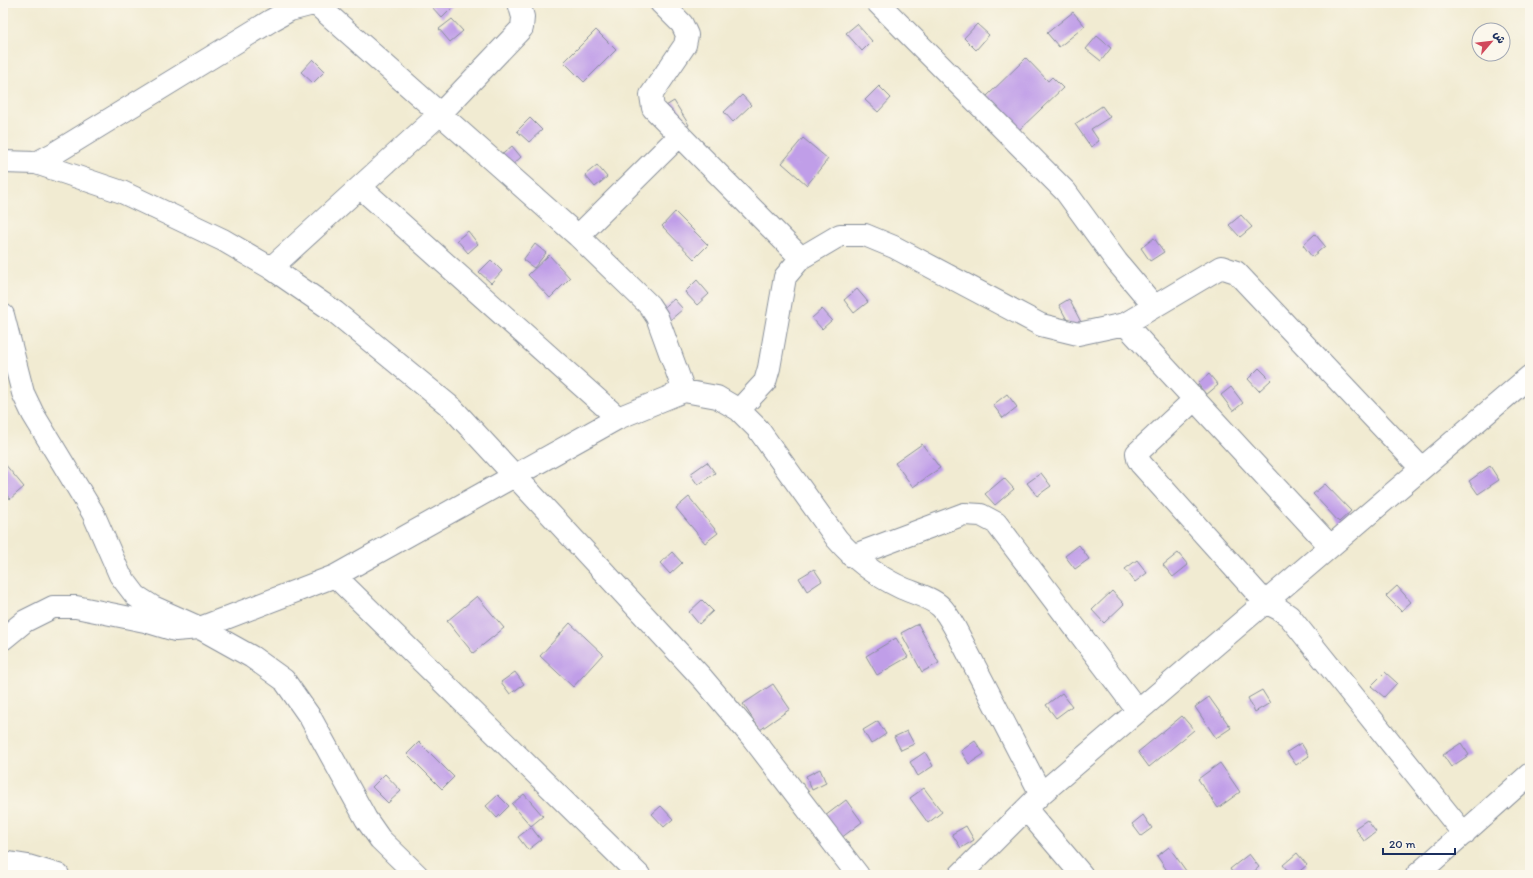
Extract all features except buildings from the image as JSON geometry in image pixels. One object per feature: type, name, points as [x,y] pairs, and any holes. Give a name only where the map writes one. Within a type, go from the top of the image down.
[{"type":"street","points":[[36,163],[62,149],[272,20],[290,10],[316,3],[578,236],[649,305],[657,318],[684,391]]},
{"type":"street","points":[[272,268],[441,114],[522,28],[523,17],[519,3]]},
{"type":"street","points":[[661,3],[682,24],[687,35],[685,45],[651,95],[654,108],[801,258]]},
{"type":"street","points":[[878,3],[1066,192],[1117,262],[1154,306]]},
{"type":"street","points":[[578,236],[680,135]]},
{"type":"street","points":[[3,162],[36,163],[122,192],[223,240],[272,268],[335,312],[452,408],[703,678],[752,737],[858,875]]},
{"type":"street","points":[[360,187],[618,418]]},
{"type":"street","points":[[739,410],[765,382],[771,361],[786,277],[801,258],[840,234],[865,235],[894,247],[1041,325],[1078,334],[1125,324],[1222,267],[1236,272],[1421,468]]},
{"type":"street","points":[[3,315],[26,400],[93,513],[120,575],[136,596],[154,607],[200,628],[252,657],[284,680],[310,717],[366,819],[380,839],[417,875]]},
{"type":"street","points":[[1125,324],[1330,546]]},
{"type":"street","points":[[960,875],[1033,801],[1530,376]]},
{"type":"street","points":[[3,639],[25,622],[53,607],[76,607],[145,621],[175,630],[200,628],[335,576],[618,418],[684,391],[717,397],[739,410],[758,429],[837,539],[852,556],[874,573],[893,584],[923,597],[941,607],[956,630],[1033,801],[1082,875]]},
{"type":"street","points":[[1195,399],[1137,454],[1141,464],[1266,602],[1289,616],[1464,834]]},
{"type":"street","points":[[852,556],[964,514],[981,515],[996,523],[1138,711]]},
{"type":"street","points":[[335,576],[639,875]]},
{"type":"street","points":[[1417,875],[1530,774]]},
{"type":"street","points":[[3,862],[28,866],[58,875]]}]
